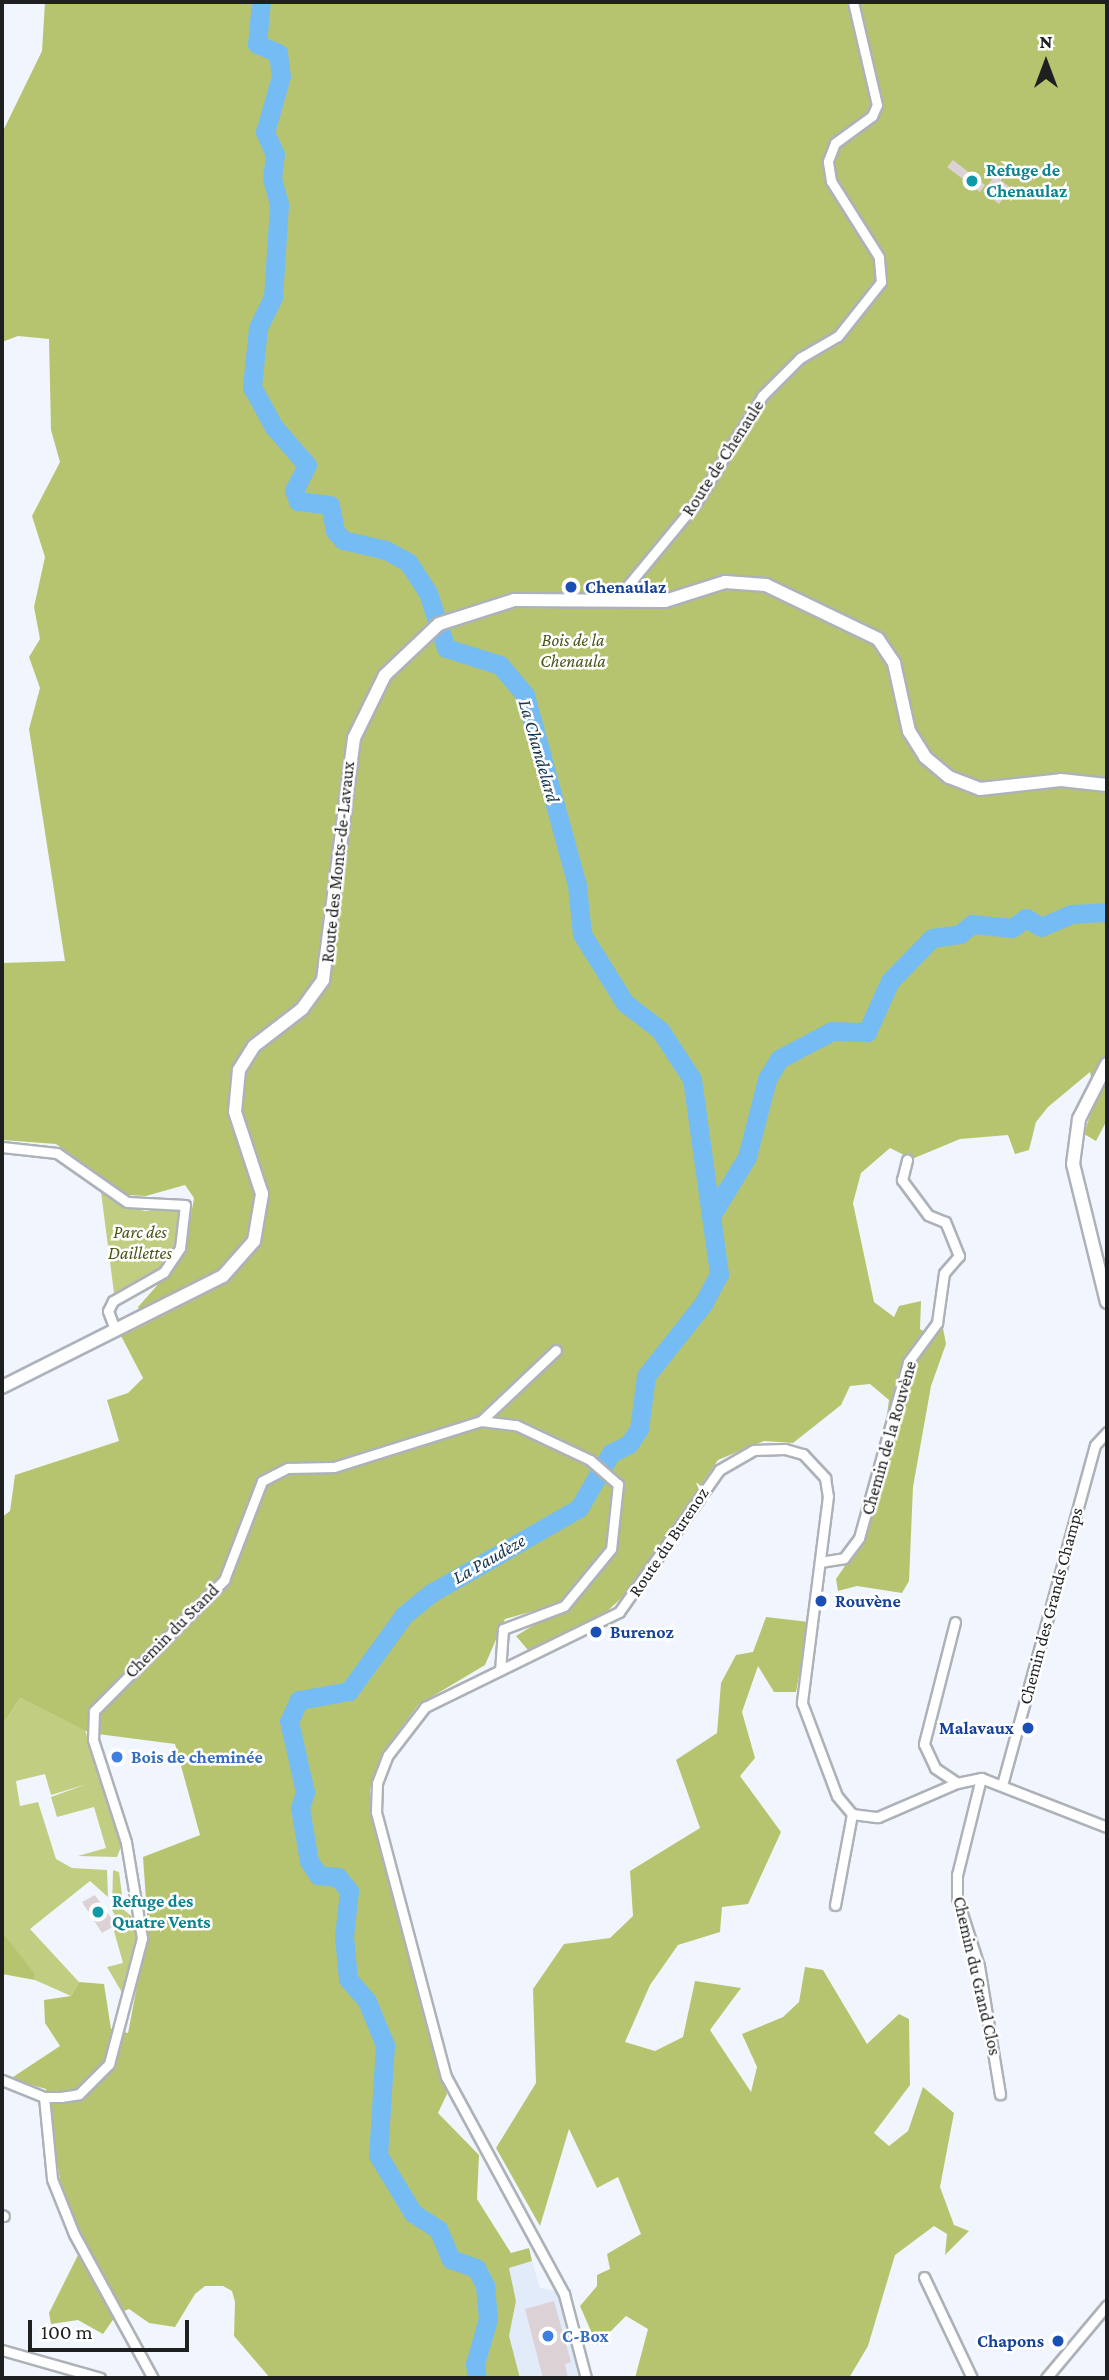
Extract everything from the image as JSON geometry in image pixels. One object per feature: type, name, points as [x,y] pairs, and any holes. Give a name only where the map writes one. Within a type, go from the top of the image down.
[{"type":"street","name":"Route de Chenaule","points":[[614,602],[696,503],[762,396],[800,358],[838,336],[881,282],[879,257],[831,181],[828,161],[835,143],[872,116],[877,105],[853,2]]},
{"type":"street","name":"Route des Monts-de-Lavaux","points":[[2,1387],[114,1327],[230,1271],[254,1241],[262,1194],[234,1112],[239,1070],[254,1046],[312,999],[326,970],[336,899],[346,770],[354,738],[371,695],[394,663],[439,624],[505,602],[665,601],[725,582],[766,584],[878,639],[894,663],[909,732],[925,757],[949,777],[980,789],[1061,780],[1107,785]]},
{"type":"street","points":[[1107,1064],[1079,1119],[1073,1164],[1107,1301]]},
{"type":"street","points":[[2,1147],[57,1153],[127,1202],[185,1205],[180,1248],[164,1272],[113,1301],[108,1311],[114,1327]]},
{"type":"street","name":"Chemin de la Rouvène","points":[[820,1562],[844,1559],[859,1538],[908,1362],[937,1323],[944,1273],[959,1256],[945,1222],[928,1215],[902,1180],[907,1160]]},
{"type":"street","points":[[481,1421],[556,1350]]},
{"type":"street","name":"Chemin du Stand","points":[[2,2080],[44,2097],[79,2094],[109,2064],[142,1938],[126,1842],[93,1740],[94,1711],[224,1580],[253,1492],[272,1474],[334,1467],[481,1421],[516,1425],[590,1460],[612,1478],[620,1496],[605,1562],[564,1606],[503,1629],[500,1668]]},
{"type":"street","name":"Chemin des Grands Champs","points":[[1002,1785],[1095,1446],[1107,1432]]},
{"type":"street","name":"Route du Burenoz","points":[[586,2378],[564,2294],[446,2077],[376,1812],[377,1783],[410,1723],[442,1694],[619,1612],[706,1485],[733,1458],[753,1450],[803,1454],[825,1478],[820,1562],[802,1703],[836,1796],[852,1814]]},
{"type":"street","points":[[955,1622],[924,1744],[935,1768],[957,1783]]},
{"type":"street","points":[[835,1905],[852,1814],[878,1818],[957,1783],[982,1778],[1107,1827]]},
{"type":"street","name":"Chemin du Grand Clos","points":[[982,1778],[957,1875],[957,1898],[979,1966],[1000,2094]]},
{"type":"street","points":[[44,2097],[52,2179],[74,2234],[153,2378]]},
{"type":"street","points":[[923,2277],[972,2378]]},
{"type":"street","points":[[1046,2378],[1107,2305]]},
{"type":"street","points":[[2,2350],[100,2378]]},
{"type":"shaded area","points":[[532,2261],[540,2288],[556,2291],[577,2349],[580,2378],[520,2378],[509,2336],[516,2301],[509,2268]]},
{"type":"green space","name":"Bois de la Chenaula","points":[[45,2],[1107,2],[1107,1120],[1096,1141],[1084,1134],[1095,1100],[1090,1072],[1048,1107],[1036,1122],[1029,1150],[1015,1154],[1008,1135],[960,1139],[912,1159],[890,1148],[861,1173],[853,1203],[874,1302],[894,1317],[899,1306],[921,1301],[920,1329],[933,1337],[943,1328],[946,1344],[931,1386],[913,1487],[909,1581],[902,1593],[857,1586],[838,1591],[836,1579],[864,1538],[874,1507],[889,1400],[870,1384],[850,1386],[841,1405],[793,1443],[764,1441],[718,1460],[629,1591],[601,1617],[528,1650],[516,1636],[542,1620],[537,1610],[505,1619],[485,1665],[418,1705],[386,1748],[370,1789],[370,1811],[447,2094],[438,2113],[479,2155],[477,2199],[511,2253],[529,2248],[532,2261],[509,2268],[516,2301],[509,2336],[520,2378],[270,2378],[234,2336],[235,2302],[232,2291],[223,2286],[205,2286],[195,2294],[175,2327],[149,2323],[129,2309],[117,2314],[103,2334],[78,2320],[51,2324],[49,2313],[83,2245],[60,2180],[46,2089],[10,2079],[60,2046],[45,2023],[44,2000],[71,1996],[79,1982],[104,1984],[111,2029],[128,2033],[148,1928],[143,1857],[200,1835],[175,1744],[90,1733],[20,1698],[2,1726],[2,1517],[10,1511],[15,1475],[119,1441],[107,1400],[128,1393],[143,1378],[121,1336],[146,1324],[138,1307],[184,1255],[194,1198],[185,1185],[146,1196],[127,1195],[56,1144],[2,1140],[2,963],[65,961],[29,729],[40,688],[29,657],[40,639],[34,607],[45,557],[32,516],[60,462],[51,430],[49,339],[18,336],[2,342],[2,133],[42,51]]},
{"type":"green space","name":"Parc des Daillettes","points":[[101,1192],[126,1207],[146,1211],[182,1207],[180,1241],[163,1268],[114,1293]]},
{"type":"green space","points":[[766,1617],[809,1622],[796,1692],[774,1692],[758,1666],[742,1712],[755,1758],[740,1776],[781,1832],[748,1904],[722,1907],[720,1932],[678,1945],[650,1985],[625,2042],[655,2051],[683,2037],[695,1981],[741,1988],[710,2030],[751,2092],[757,2067],[742,2034],[783,2017],[799,2002],[805,1967],[823,1970],[867,2044],[899,2014],[909,2019],[910,2085],[874,2133],[889,2146],[908,2131],[923,2087],[954,2113],[940,2187],[954,2225],[969,2231],[945,2255],[947,2234],[934,2226],[895,2255],[868,2346],[849,2378],[635,2378],[648,2329],[626,2316],[597,2345],[580,2306],[597,2286],[597,2275],[610,2269],[607,2254],[641,2234],[618,2177],[597,2188],[569,2129],[540,2226],[496,2148],[536,2083],[533,1989],[564,1944],[610,1938],[633,1916],[630,1871],[700,1828],[676,1760],[717,1733],[721,1683],[736,1655],[753,1652]]},
{"type":"green space","points":[[20,1698],[85,1730],[122,1844],[117,1857],[78,1856],[106,1848],[94,1807],[57,1817],[51,1797],[87,1784],[51,1795],[45,1774],[16,1781],[20,1806],[38,1802],[56,1859],[72,1868],[107,1870],[108,1897],[90,1881],[30,1929],[79,1982],[71,1996],[35,1980],[2,1932],[2,1726]]},
{"type":"green space","points":[[113,1870],[119,1872],[124,1910],[135,1919],[138,1932],[124,1996],[107,1967],[123,1963],[114,1931],[121,1926],[112,1910]]},
{"type":"green space","points":[[2,1932],[34,1973],[35,1980],[2,1974]]},
{"type":"building","points":[[953,160],[985,185],[980,192],[947,167]]},
{"type":"building","points":[[995,176],[1011,188],[999,204],[983,191]]},
{"type":"building","name":"Refuge des Quatre Vents","points":[[95,1895],[116,1925],[102,1933],[82,1902]]},
{"type":"building","name":"C-Box","points":[[554,2301],[571,2362],[565,2364],[568,2378],[543,2378],[525,2309]]},
{"type":"waterway","name":"La Paudèze","points":[[261,2],[257,44],[278,53],[281,76],[265,132],[275,154],[272,178],[279,205],[273,297],[258,328],[252,387],[274,427],[307,465],[294,490],[298,501],[330,505],[335,531],[343,540],[386,550],[408,562],[428,593],[446,648],[500,665],[525,695],[577,885],[582,934],[625,1003],[660,1030],[692,1079],[719,1274],[703,1304],[646,1376],[639,1429],[629,1444],[611,1453],[579,1508],[431,1593],[404,1615],[349,1691],[299,1700],[289,1721],[305,1792],[300,1808],[309,1861],[318,1875],[338,1877],[349,1891],[344,1936],[348,1979],[367,2001],[385,2045],[378,2155],[413,2213],[438,2229],[451,2259],[476,2268],[485,2285],[488,2319],[475,2364],[477,2378]]},
{"type":"waterway","name":"La Paudèze","points":[[711,1216],[747,1157],[767,1079],[779,1059],[832,1031],[867,1032],[890,981],[932,938],[960,934],[972,924],[1012,928],[1026,918],[1041,927],[1071,914],[1107,912]]},
{"type":"place","name":"Refuge de Chenaulaz","points":[[972,181]]},
{"type":"place","name":"Chenaulaz","points":[[571,587]]},
{"type":"place","name":"Rouvène","points":[[821,1601]]},
{"type":"place","name":"Burenoz","points":[[596,1632]]},
{"type":"place","name":"Malavaux","points":[[1028,1728]]},
{"type":"place","name":"Bois de cheminée","points":[[117,1757]]},
{"type":"place","name":"Refuge des Quatre Vents","points":[[98,1912]]},
{"type":"place","name":"C-Box","points":[[548,2336]]},
{"type":"place","name":"Chapons","points":[[1058,2341]]},
{"type":"water label","name":"La Chandelard","points":[[539,751]]}]
